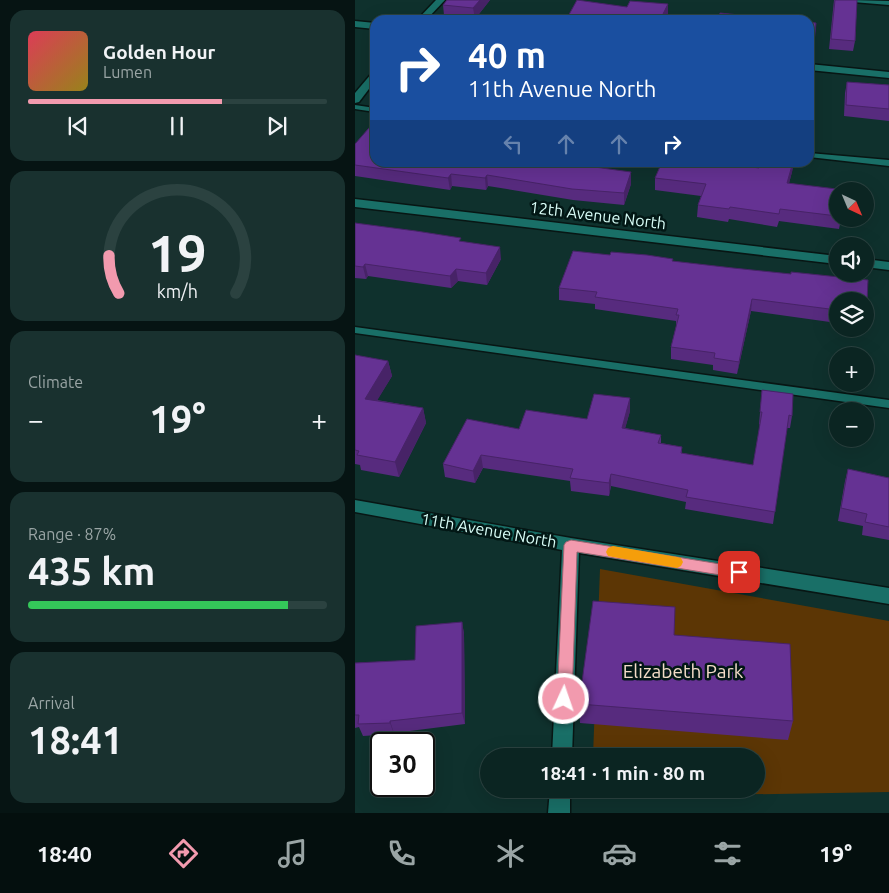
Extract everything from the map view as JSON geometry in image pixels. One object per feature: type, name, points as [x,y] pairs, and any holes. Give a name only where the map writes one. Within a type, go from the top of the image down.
[{"type":"street","points":[[426,15],[441,0]]},
{"type":"street","points":[[355,24],[370,26]]},
{"type":"street","points":[[814,68],[889,75]]},
{"type":"street","points":[[355,100],[370,81]]},
{"type":"street","name":"12th Avenue North","points":[[355,203],[829,259]]},
{"type":"street","points":[[874,264],[889,266]]},
{"type":"street","name":"11th Avenue North","points":[[355,506],[571,545],[889,596]]},
{"type":"street","points":[[562,748],[571,545]]},
{"type":"street","points":[[559,813],[560,798]]},
{"type":"lane","points":[[853,0],[889,3]]},
{"type":"lane","points":[[355,107],[370,109]]},
{"type":"lane","points":[[814,156],[889,163]]},
{"type":"lane","points":[[355,330],[889,404]]},
{"type":"green space","name":"Elizabeth Park","points":[[600,569],[889,621],[889,792],[765,794],[765,748],[593,748]]},
{"type":"building","points":[[447,0],[480,0],[473,8],[443,5]]},
{"type":"building","points":[[577,0],[627,7],[630,1],[668,4],[662,15],[569,15]]},
{"type":"building","points":[[835,0],[857,0],[855,41],[831,39]]},
{"type":"building","points":[[720,13],[740,15],[719,15]]},
{"type":"building","points":[[814,23],[816,23],[814,43]]},
{"type":"building","points":[[847,82],[889,85],[889,109],[846,105]]},
{"type":"building","points":[[370,127],[370,167],[594,167],[631,172],[624,193],[572,189],[487,175],[485,178],[451,174],[448,178],[355,165],[355,144]]},
{"type":"building","points":[[660,167],[792,167],[787,183],[829,188],[829,215],[780,209],[779,214],[730,207],[729,209],[698,205],[706,184],[655,178]]},
{"type":"building","points":[[355,223],[461,238],[459,241],[500,247],[486,273],[456,269],[450,276],[365,264],[363,267],[355,266]]},
{"type":"building","points":[[573,251],[610,255],[611,252],[647,255],[673,259],[672,261],[791,274],[791,272],[829,276],[829,282],[868,282],[867,292],[829,292],[829,309],[752,299],[739,362],[714,358],[715,353],[671,347],[679,315],[676,315],[678,309],[595,297],[597,292],[559,288]]},
{"type":"building","points":[[355,355],[388,361],[365,399],[423,408],[395,462],[357,455],[359,451],[355,450]]},
{"type":"building","points":[[762,390],[793,394],[792,416],[789,415],[775,512],[686,497],[688,490],[611,474],[609,483],[570,478],[573,469],[481,455],[473,471],[443,464],[467,419],[519,429],[526,410],[587,419],[594,394],[630,398],[622,428],[661,435],[658,443],[682,447],[681,453],[753,465],[762,412],[760,412]]},
{"type":"building","points":[[848,469],[889,478],[889,527],[865,522],[867,514],[841,508]]},
{"type":"building","points":[[593,601],[675,607],[674,635],[790,644],[793,721],[579,704]]},
{"type":"building","points":[[462,622],[462,713],[390,721],[390,723],[358,724],[359,715],[355,715],[355,663],[415,660],[416,626]]},
{"type":"slow traffic","points":[[613,552],[677,562]]},
{"type":"route","points":[[564,699],[571,545],[739,572]]}]
